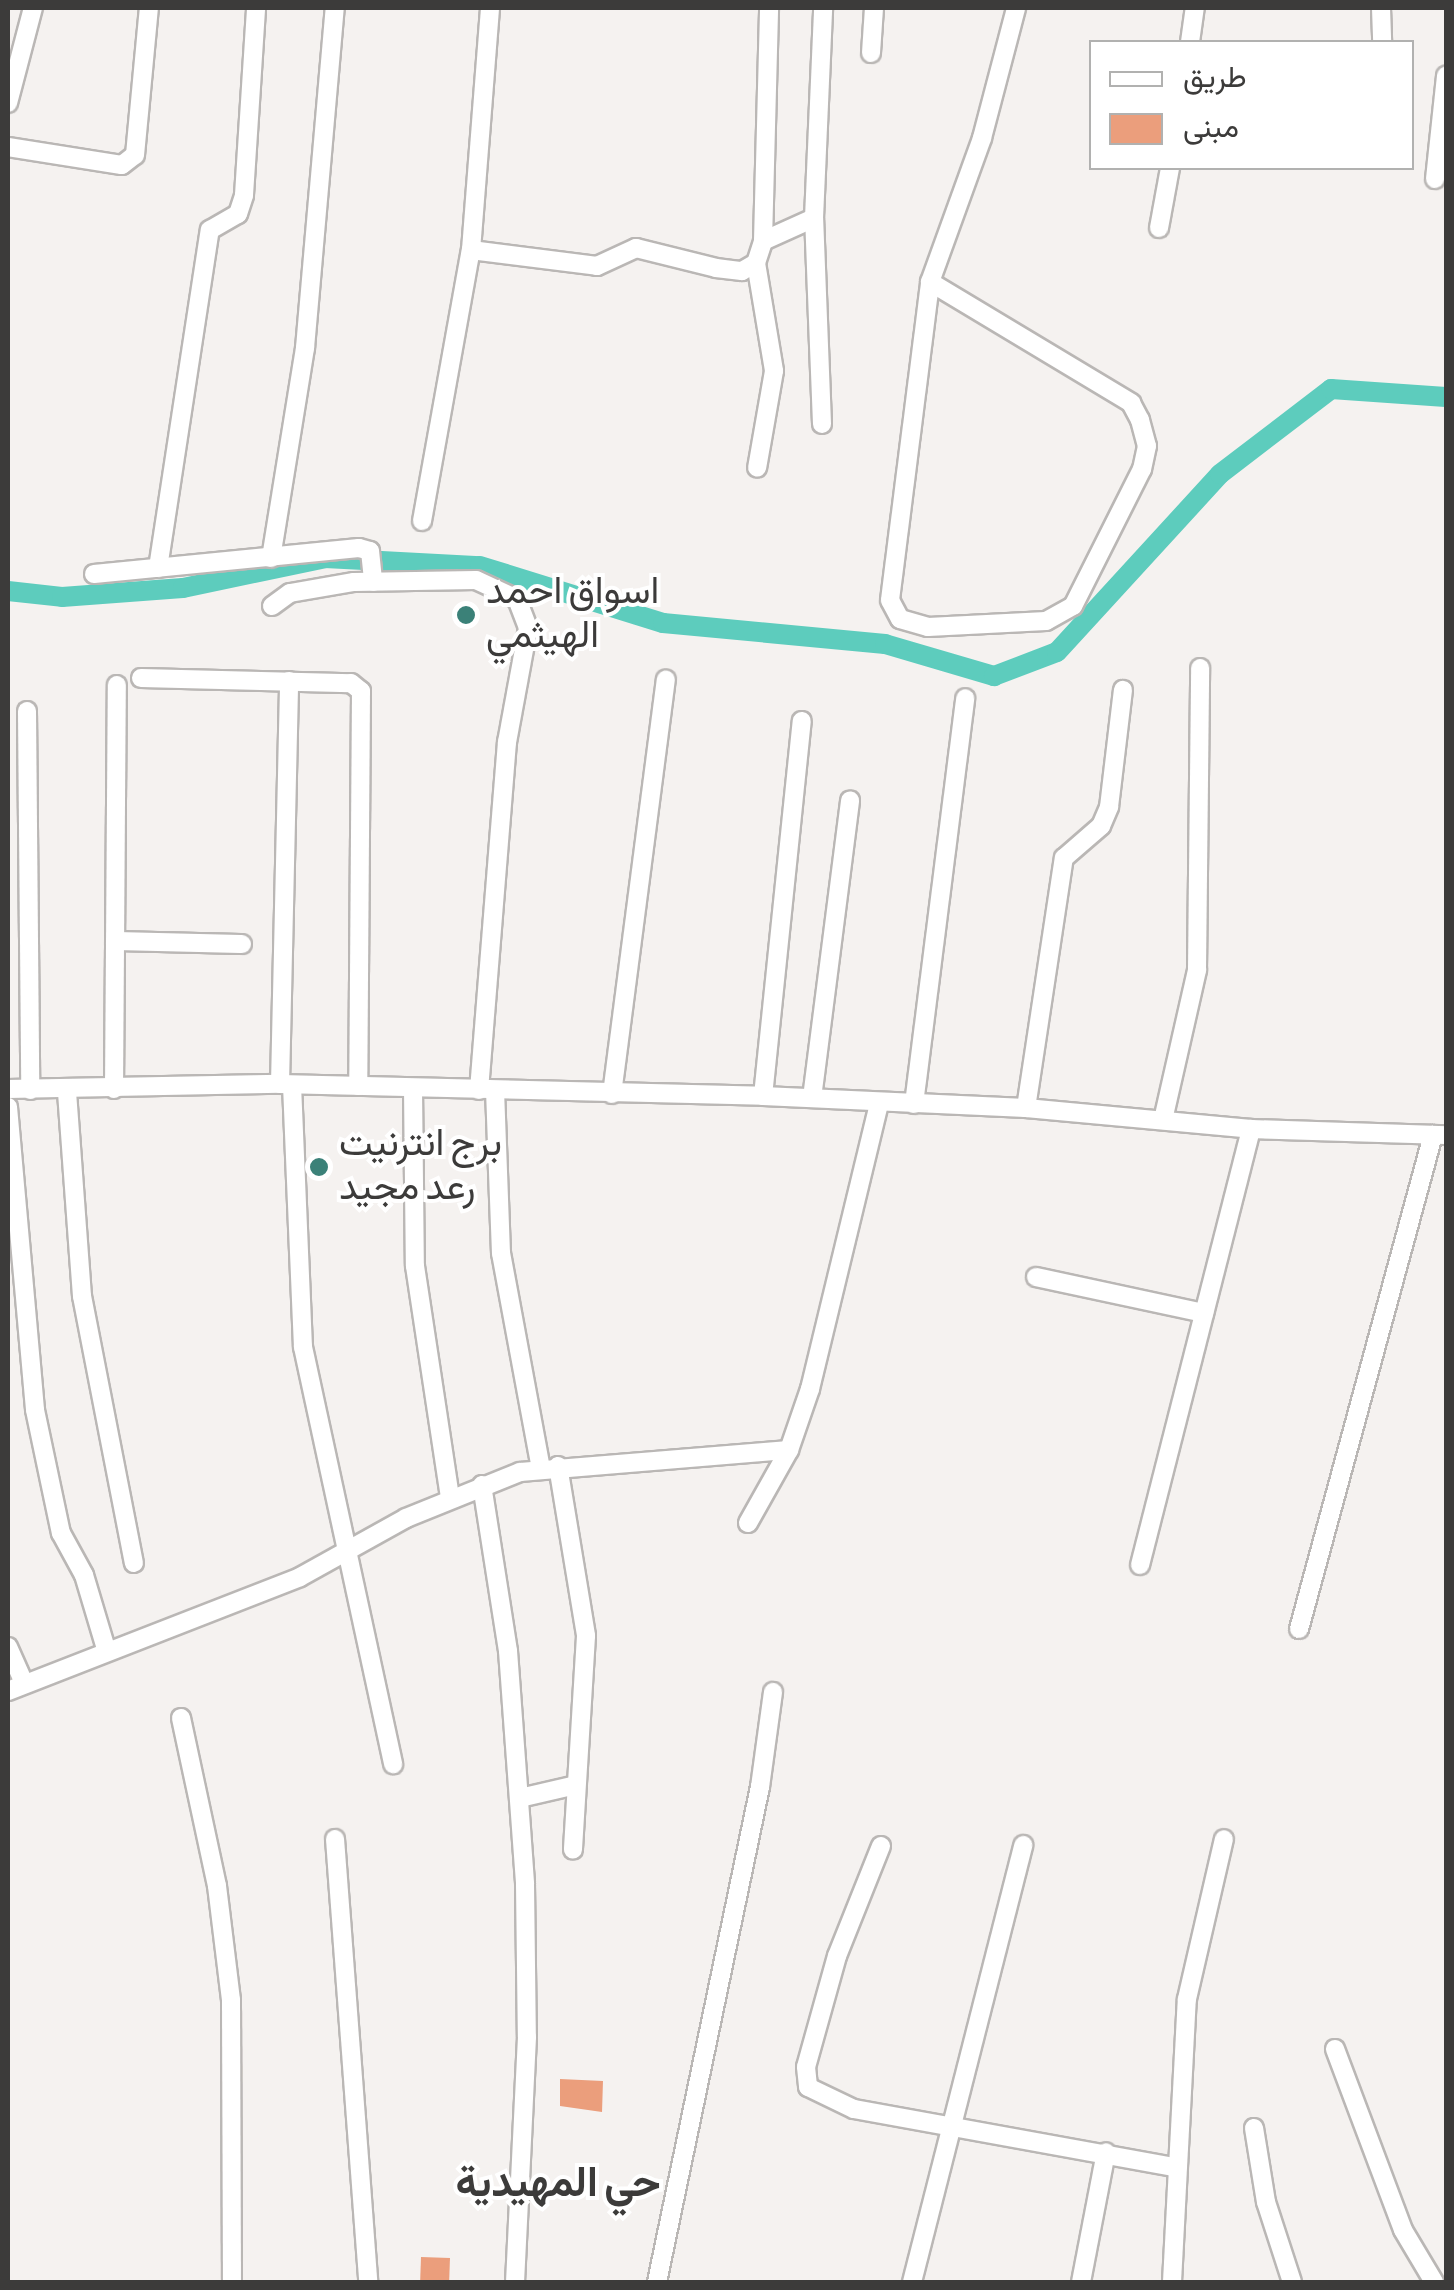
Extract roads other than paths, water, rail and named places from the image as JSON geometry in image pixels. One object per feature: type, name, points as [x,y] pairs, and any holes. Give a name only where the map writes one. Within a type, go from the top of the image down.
[{"type":"street","points":[[8,103],[33,8]]},
{"type":"street","points":[[8,147],[122,165],[135,154],[149,8]]},
{"type":"street","points":[[158,568],[210,230],[238,214],[244,195],[256,8]]},
{"type":"street","points":[[271,558],[306,348],[335,8]]},
{"type":"street","points":[[422,521],[471,250],[490,8]]},
{"type":"street","points":[[757,468],[774,401],[774,371],[756,262],[763,241],[769,8]]},
{"type":"street","points":[[822,424],[814,218],[824,8]]},
{"type":"street","points":[[871,53],[874,8]]},
{"type":"street","points":[[930,282],[1131,402],[1140,420],[1147,446],[1142,469],[1073,606],[1046,621],[928,627],[900,620],[890,600],[930,282],[982,138],[1016,8]]},
{"type":"street","points":[[1190,40],[1195,8]]},
{"type":"street","points":[[1381,8],[1382,40]]},
{"type":"street","points":[[1435,179],[1446,76]]},
{"type":"street","points":[[1159,228],[1170,170]]},
{"type":"street","points":[[763,241],[814,218]]},
{"type":"street","points":[[471,250],[597,266],[636,248],[716,268],[742,271],[756,262]]},
{"type":"street","points":[[94,574],[358,548],[370,552],[373,582]]},
{"type":"street","points":[[272,606],[290,593],[373,582],[476,580],[517,599],[528,628],[507,742],[487,1090],[501,1253],[586,1636],[572,1786],[573,1850]]},
{"type":"street","points":[[1163,1120],[1197,970],[1200,668]]},
{"type":"street","points":[[141,678],[351,683],[362,699],[358,1086]]},
{"type":"street","points":[[612,1094],[666,680]]},
{"type":"street","points":[[289,681],[286,1084],[303,1347],[393,1764]]},
{"type":"street","points":[[114,1090],[118,686]]},
{"type":"street","points":[[1026,1108],[1064,858],[1101,826],[1109,807],[1123,690]]},
{"type":"street","points":[[914,1104],[965,698]]},
{"type":"street","points":[[27,710],[30,1090]]},
{"type":"street","points":[[762,1096],[802,721]]},
{"type":"street","points":[[812,1098],[850,800]]},
{"type":"street","points":[[116,941],[242,944]]},
{"type":"street","points":[[8,1090],[67,1092],[286,1084],[762,1096],[1026,1108],[1251,1129],[1440,1135],[1299,1629]]},
{"type":"street","points":[[412,1088],[416,1266],[450,1498]]},
{"type":"street","points":[[67,1092],[82,1296],[134,1562]]},
{"type":"street","points":[[748,1523],[789,1450],[810,1389],[880,1103]]},
{"type":"street","points":[[8,1107],[35,1410],[57,1522],[84,1575],[106,1649]]},
{"type":"street","points":[[1140,1564],[1251,1129]]},
{"type":"street","points":[[1036,1278],[1204,1313]]},
{"type":"street","points":[[8,1647],[16,1687],[346,1554],[450,1498],[482,1485],[549,1468],[789,1450]]},
{"type":"street","points":[[482,1485],[500,1588],[520,1798],[527,2037],[515,2282]]},
{"type":"street","points":[[657,2282],[760,1787],[773,1692]]},
{"type":"street","points":[[181,1718],[216,1886],[231,2000],[232,2282]]},
{"type":"street","points":[[520,1798],[572,1786]]},
{"type":"street","points":[[335,1838],[368,2282]]},
{"type":"street","points":[[1172,2282],[1174,2167],[1186,1999],[1224,1839]]},
{"type":"street","points":[[912,2282],[1023,1845]]},
{"type":"street","points":[[881,1846],[836,1956],[806,2067],[808,2087],[854,2109],[1174,2167]]},
{"type":"street","points":[[1335,2049],[1404,2230],[1434,2282]]},
{"type":"street","points":[[1254,2128],[1266,2202],[1292,2282]]},
{"type":"street","points":[[1081,2282],[1106,2152]]},
{"type":"waterway","points":[[8,591],[62,597],[183,588],[325,558],[480,566],[663,623],[885,644],[994,676],[1057,652],[1220,474],[1331,389],[1446,397]]},
{"type":"place","name":"اسواق احمد الهيثمي","points":[[466,615]]},
{"type":"place","name":"برج انترنيت رعد مجيد","points":[[319,1167]]},
{"type":"district","name":"حي المهيدية","points":[[558,2183]]}]
